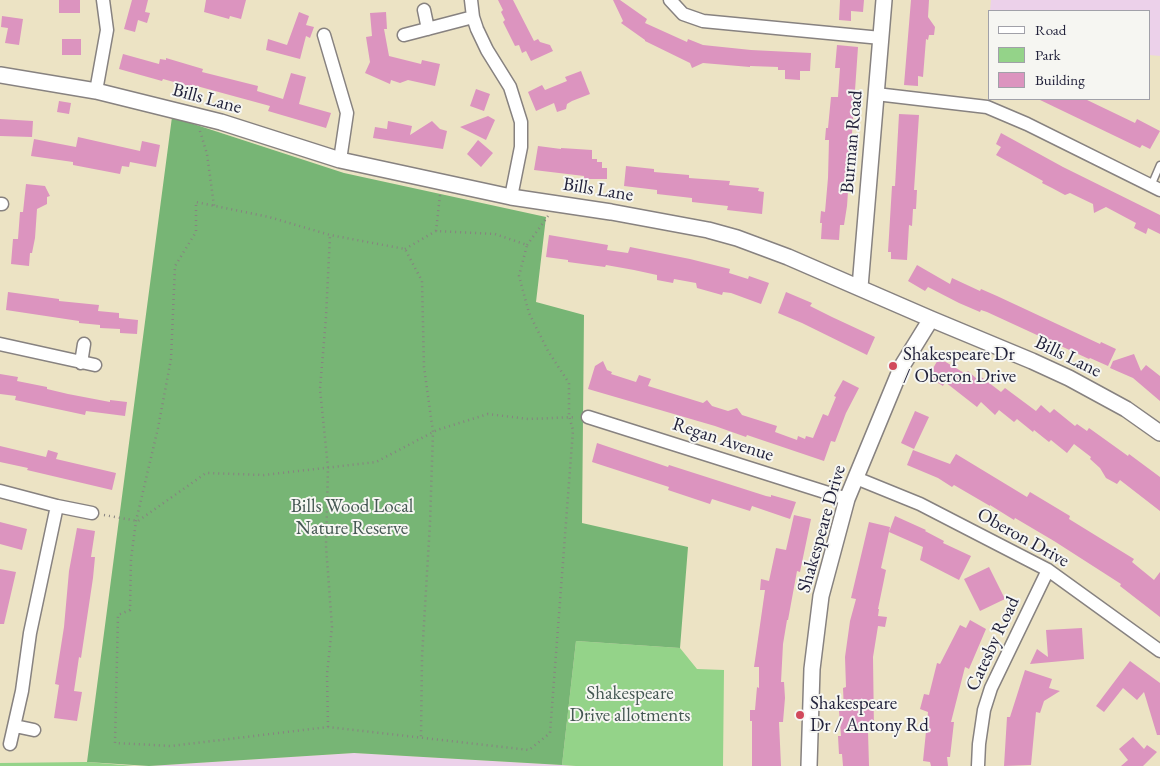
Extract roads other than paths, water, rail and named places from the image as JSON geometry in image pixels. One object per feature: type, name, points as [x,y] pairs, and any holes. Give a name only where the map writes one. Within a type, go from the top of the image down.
[{"type":"street","points":[[96,91],[106,30],[103,0]]},
{"type":"street","points":[[471,0],[473,17],[487,50],[510,87],[521,122],[521,147],[511,197]]},
{"type":"street","points":[[670,0],[683,14],[703,21],[881,38]]},
{"type":"street","name":"Burman Road","points":[[860,286],[884,0]]},
{"type":"street","points":[[424,10],[428,29]]},
{"type":"street","points":[[404,35],[473,17]]},
{"type":"street","points":[[324,35],[346,113],[340,160]]},
{"type":"street","name":"Bills Lane","points":[[0,75],[96,91],[196,116],[340,160],[511,197],[611,212],[708,230],[788,257],[860,286],[931,319],[1032,361],[1069,378],[1126,409],[1160,433]]},
{"type":"street","points":[[876,94],[987,108],[1027,124],[1156,188]]},
{"type":"street","name":"Shakespeare Drive","points":[[809,766],[812,669],[821,596],[847,500],[902,366],[931,319]]},
{"type":"street","points":[[0,344],[95,365]]},
{"type":"street","points":[[81,363],[84,344]]},
{"type":"street","name":"Regan Avenue","points":[[588,417],[847,500]]},
{"type":"street","name":"Oberon Drive","points":[[856,478],[920,504],[1048,570],[1160,651]]},
{"type":"street","points":[[0,491],[57,506],[92,512]]},
{"type":"street","points":[[10,744],[15,726],[30,633],[57,506]]},
{"type":"street","name":"Catesby Road","points":[[978,766],[978,744],[984,710],[991,688],[1048,570]]},
{"type":"street","points":[[15,726],[34,730]]},
{"type":"lane","points":[[1156,188],[1160,165]]},
{"type":"place","name":"Shakespeare Dr / Oberon Drive","points":[[893,366]]},
{"type":"place","name":"Shakespeare Dr / Antony Rd","points":[[800,715]]},
{"type":"park label","name":"Bills Wood Local Nature Reserve","points":[[352,518]]},
{"type":"park label","name":"Shakespeare Drive allotments","points":[[630,705]]}]
